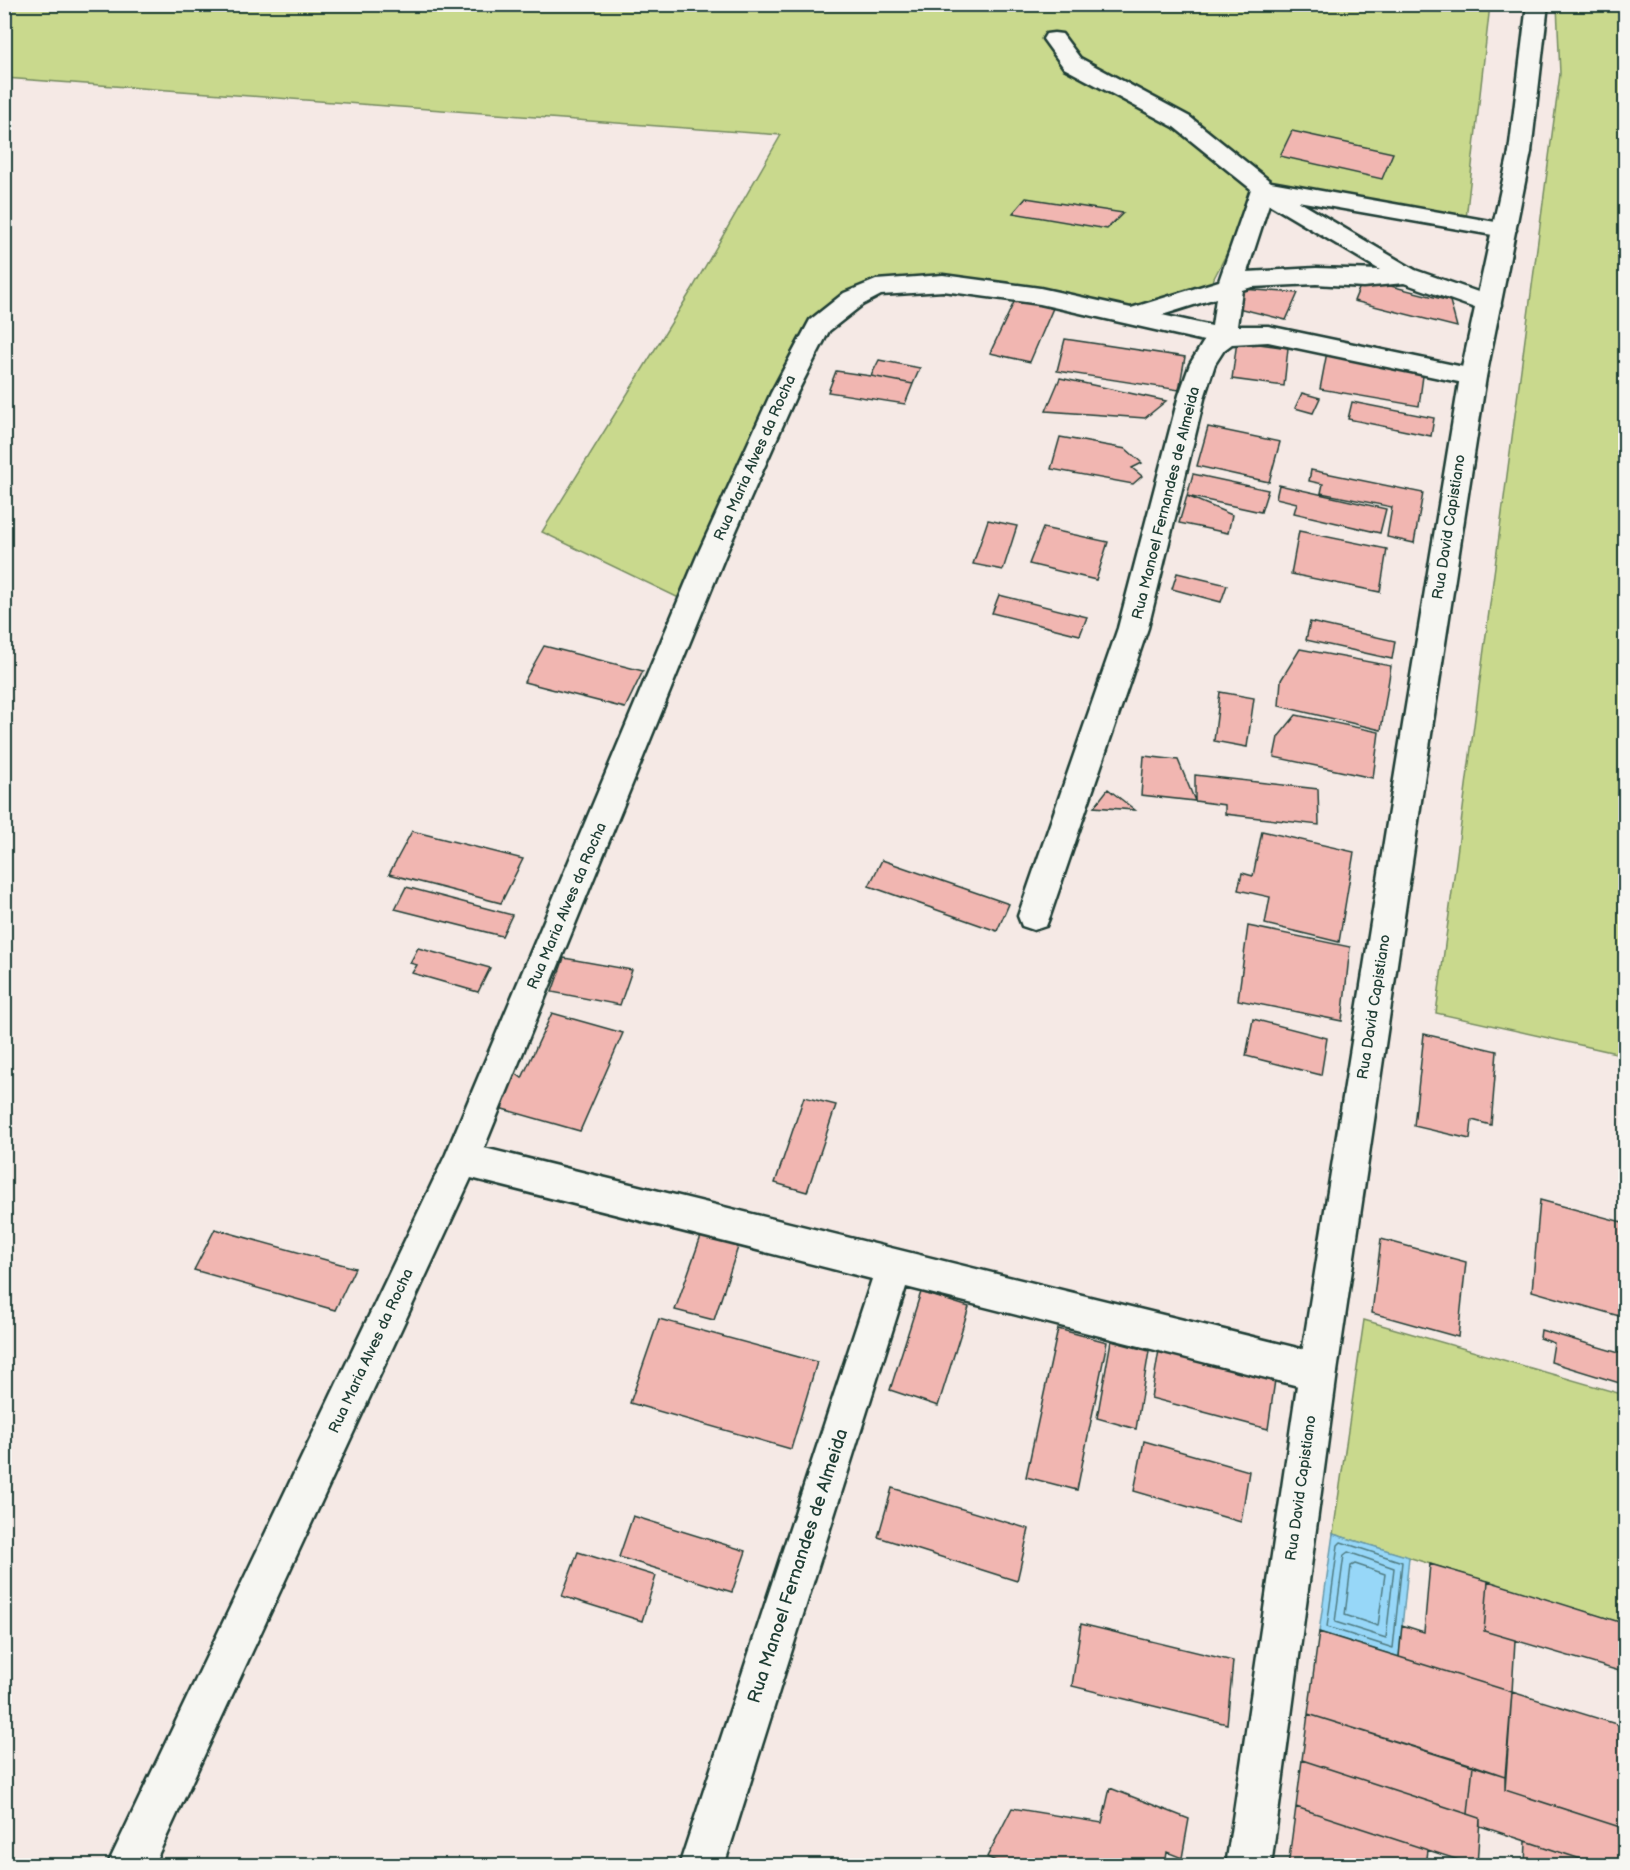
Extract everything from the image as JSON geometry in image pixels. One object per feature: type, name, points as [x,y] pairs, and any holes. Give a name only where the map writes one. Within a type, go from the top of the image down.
[{"type":"street","name":"Rua David Capistiano","points":[[1248,1866],[1318,1372],[1473,377],[1520,152],[1538,4]]},
{"type":"street","points":[[1054,39],[1072,63],[1182,122],[1276,198],[1406,275],[1489,305]]},
{"type":"street","points":[[1263,188],[1504,230]]},
{"type":"street","points":[[1263,188],[1230,285],[1223,337],[1234,333],[1268,334],[1473,377]]},
{"type":"street","points":[[1133,317],[1230,285],[1269,276],[1363,279],[1406,275]]},
{"type":"street","name":"Rua Maria Alves da Rocha","points":[[129,1866],[462,1159],[711,556],[784,393],[819,326],[853,299],[876,288],[943,283],[1040,296],[1223,337]]},
{"type":"street","name":"Rua Manoel Fernandes de Almeida","points":[[1034,916],[1133,628],[1192,396],[1203,363],[1215,344],[1223,337]]},
{"type":"street","points":[[462,1159],[1318,1372]]},
{"type":"street","name":"Rua Manoel Fernandes de Almeida","points":[[701,1866],[894,1267]]},
{"type":"green space","points":[[4,5],[1490,5],[1466,219],[1260,189],[1212,282],[1130,308],[906,281],[857,288],[812,324],[685,601],[542,532],[691,291],[781,135],[5,78]]},
{"type":"green space","points":[[1557,5],[1625,5],[1625,1055],[1436,1013],[1560,74]]},
{"type":"green space","points":[[1364,1320],[1625,1395],[1625,1624],[1333,1534]]},
{"type":"water","points":[[1333,1534],[1409,1557],[1399,1657],[1319,1632]]},
{"type":"building","points":[[1292,131],[1393,153],[1382,179],[1280,156]]},
{"type":"building","points":[[1026,198],[1123,213],[1107,229],[1013,213]]},
{"type":"building","points":[[1363,279],[1450,301],[1457,327],[1354,301]]},
{"type":"building","points":[[1242,289],[1298,293],[1286,320],[1234,307]]},
{"type":"building","points":[[1015,300],[1053,308],[1030,362],[990,353]]},
{"type":"building","points":[[1065,339],[1185,357],[1179,390],[1057,371]]},
{"type":"building","points":[[1237,341],[1288,348],[1284,386],[1232,379]]},
{"type":"building","points":[[1327,352],[1424,368],[1419,406],[1320,389]]},
{"type":"building","points":[[879,360],[920,368],[913,384],[871,376]]},
{"type":"building","points":[[836,371],[913,384],[905,404],[828,392]]},
{"type":"building","points":[[1060,378],[1166,401],[1145,418],[1046,411]]},
{"type":"building","points":[[1302,393],[1320,398],[1313,413],[1295,408]]},
{"type":"building","points":[[1352,402],[1434,418],[1431,436],[1348,419]]},
{"type":"building","points":[[1208,427],[1280,442],[1269,482],[1197,466]]},
{"type":"building","points":[[1060,437],[1126,449],[1142,463],[1132,468],[1142,476],[1133,484],[1051,469]]},
{"type":"building","points":[[1311,470],[1423,493],[1414,543],[1387,537],[1392,507],[1321,493],[1323,484],[1309,481]]},
{"type":"building","points":[[1193,474],[1268,490],[1261,512],[1187,496]]},
{"type":"building","points":[[1279,485],[1386,509],[1380,533],[1294,513],[1297,503],[1276,498]]},
{"type":"building","points":[[1187,496],[1232,515],[1228,533],[1179,523]]},
{"type":"building","points":[[988,520],[1017,526],[1003,570],[973,564]]},
{"type":"building","points":[[1043,528],[1108,542],[1096,580],[1029,564]]},
{"type":"building","points":[[1299,531],[1387,549],[1380,592],[1291,574]]},
{"type":"building","points":[[1177,573],[1227,585],[1221,602],[1172,589]]},
{"type":"building","points":[[999,595],[1087,617],[1080,635],[992,613]]},
{"type":"building","points":[[1310,622],[1395,641],[1392,659],[1306,640]]},
{"type":"building","points":[[544,646],[643,671],[625,708],[524,682]]},
{"type":"building","points":[[1300,649],[1391,666],[1381,730],[1279,706],[1281,680]]},
{"type":"building","points":[[1220,692],[1254,698],[1247,747],[1214,741]]},
{"type":"building","points":[[1296,715],[1379,732],[1373,778],[1274,757],[1278,737]]},
{"type":"building","points":[[1144,756],[1178,760],[1195,801],[1141,795]]},
{"type":"building","points":[[1195,775],[1318,789],[1319,825],[1225,814],[1225,805],[1195,801]]},
{"type":"building","points":[[1108,789],[1135,810],[1094,807]]},
{"type":"building","points":[[412,831],[523,859],[501,903],[389,874]]},
{"type":"building","points":[[1262,831],[1354,852],[1339,942],[1265,924],[1270,897],[1238,890],[1242,873],[1253,876]]},
{"type":"building","points":[[882,860],[1009,904],[997,931],[869,886]]},
{"type":"building","points":[[406,887],[512,915],[502,936],[395,909]]},
{"type":"building","points":[[1248,926],[1350,947],[1342,1021],[1238,1000]]},
{"type":"building","points":[[418,948],[490,968],[478,992],[412,973],[417,965],[410,963]]},
{"type":"building","points":[[564,958],[632,970],[620,1005],[552,992]]},
{"type":"building","points":[[552,1013],[623,1033],[580,1131],[499,1108],[515,1073],[522,1078]]},
{"type":"building","points":[[1253,1019],[1327,1038],[1321,1075],[1246,1056]]},
{"type":"building","points":[[1424,1034],[1497,1051],[1491,1125],[1472,1120],[1470,1139],[1414,1126]]},
{"type":"building","points":[[804,1097],[836,1105],[807,1192],[775,1183]]},
{"type":"building","points":[[1540,1200],[1626,1223],[1626,1318],[1532,1291]]},
{"type":"building","points":[[705,1225],[742,1235],[714,1320],[675,1310]]},
{"type":"building","points":[[215,1229],[355,1268],[335,1310],[194,1270]]},
{"type":"building","points":[[1381,1239],[1466,1262],[1458,1337],[1372,1313]]},
{"type":"building","points":[[921,1292],[969,1307],[938,1406],[890,1390]]},
{"type":"building","points":[[659,1319],[817,1362],[791,1449],[630,1403]]},
{"type":"building","points":[[1058,1329],[1107,1342],[1077,1490],[1026,1477]]},
{"type":"building","points":[[1541,1330],[1626,1355],[1626,1385],[1551,1362],[1554,1343],[1540,1338]]},
{"type":"building","points":[[1111,1341],[1149,1351],[1136,1429],[1097,1418]]},
{"type":"building","points":[[1159,1350],[1275,1380],[1268,1429],[1151,1398]]},
{"type":"building","points":[[1144,1441],[1249,1471],[1241,1522],[1134,1491]]},
{"type":"building","points":[[892,1488],[1029,1529],[1017,1581],[878,1537]]},
{"type":"building","points":[[633,1516],[746,1551],[732,1592],[619,1557]]},
{"type":"building","points":[[578,1552],[656,1576],[642,1621],[562,1596]]},
{"type":"building","points":[[1430,1564],[1488,1581],[1484,1631],[1515,1640],[1512,1692],[1399,1657],[1402,1625],[1424,1632]]},
{"type":"building","points":[[1488,1581],[1626,1624],[1626,1673],[1484,1631]]},
{"type":"building","points":[[1081,1624],[1233,1661],[1227,1724],[1072,1686]]},
{"type":"building","points":[[1319,1632],[1512,1692],[1505,1776],[1308,1714]]},
{"type":"building","points":[[1512,1692],[1626,1727],[1626,1829],[1505,1790]]},
{"type":"building","points":[[1308,1714],[1473,1765],[1468,1814],[1302,1760]]},
{"type":"building","points":[[1302,1760],[1480,1818],[1477,1866],[1296,1807]]},
{"type":"building","points":[[1473,1765],[1505,1776],[1505,1790],[1626,1829],[1626,1866],[1602,1866],[1480,1826],[1480,1818],[1468,1814]]},
{"type":"building","points":[[1110,1788],[1189,1819],[1182,1858],[1167,1852],[1165,1866],[1006,1866],[987,1857],[1012,1808],[1102,1823]]},
{"type":"building","points":[[1296,1807],[1428,1850],[1426,1866],[1288,1866]]},
{"type":"building","points":[[1526,1841],[1602,1866],[1525,1866]]}]
